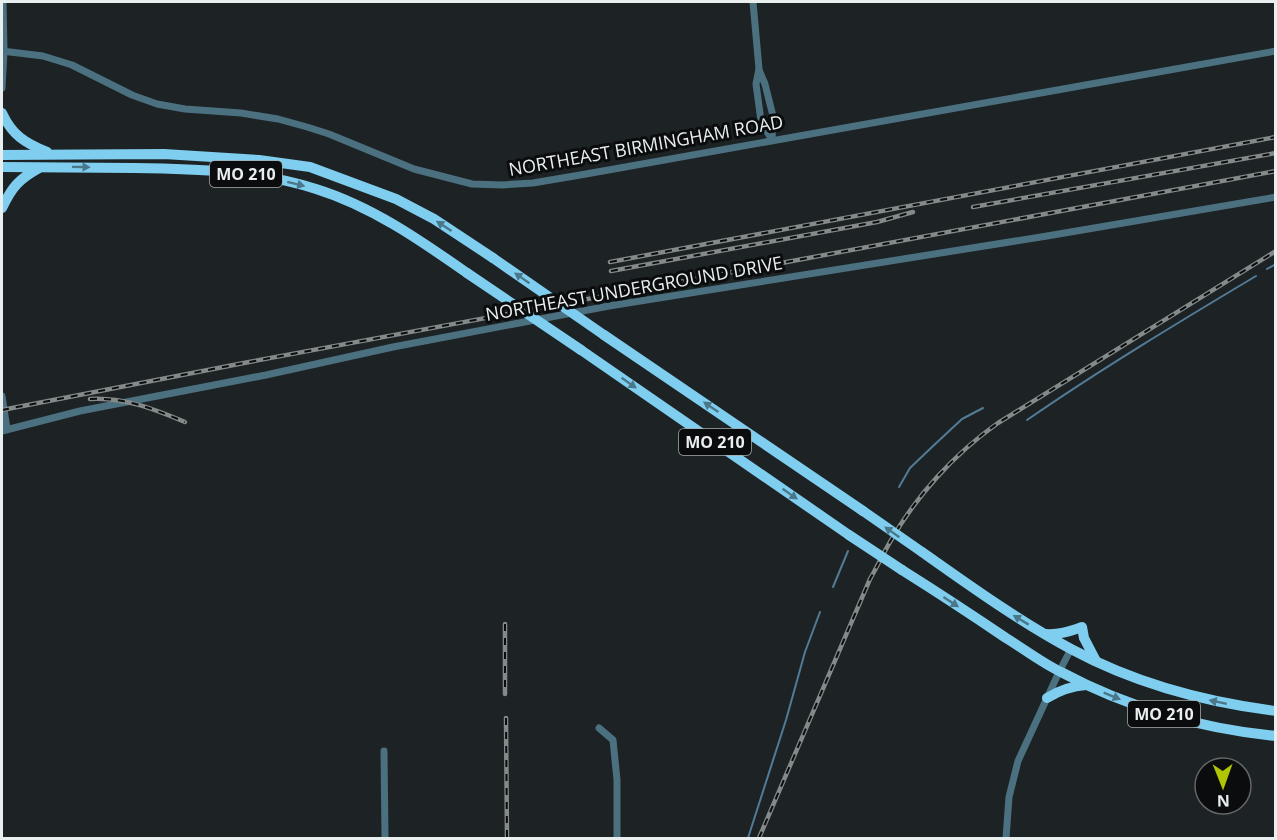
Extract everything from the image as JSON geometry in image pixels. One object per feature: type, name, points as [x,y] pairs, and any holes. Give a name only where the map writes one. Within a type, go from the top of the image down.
[{"type":"highway","points":[[2,113],[10,129],[29,145],[53,154]]},
{"type":"highway","name":"MO 210","points":[[2,155],[164,154],[259,160],[310,167],[396,199],[434,219],[493,258],[1016,617],[1071,650],[1144,681],[1181,693],[1275,711]]},
{"type":"highway","name":"MO 210","points":[[2,167],[199,170],[262,176],[316,189],[368,210],[414,236],[849,535],[1059,672],[1123,700],[1182,719],[1275,736]]},
{"type":"highway","points":[[2,208],[7,196],[22,177],[42,167]]},
{"type":"highway","points":[[1045,634],[1055,635],[1082,627],[1096,661]]},
{"type":"highway","points":[[1047,698],[1061,690],[1086,685]]},
{"type":"street","points":[[2,88],[3,2]]},
{"type":"street","points":[[753,2],[759,69],[756,84],[761,121],[772,140]]},
{"type":"street","name":"NORTHEAST BIRMINGHAM ROAD","points":[[3,51],[43,56],[72,65],[132,95],[157,104],[278,119],[329,134],[414,169],[471,184],[502,185],[533,183],[1275,51]]},
{"type":"street","points":[[759,69],[773,116],[772,140]]},
{"type":"street","name":"NORTHEAST UNDERGROUND DRIVE","points":[[4,430],[80,411],[266,375],[393,347],[598,309],[1275,197]]},
{"type":"street","points":[[2,396],[4,430]]},
{"type":"street","points":[[1006,838],[1007,815],[1018,761],[1071,650]]},
{"type":"street","points":[[599,728],[613,740],[617,780],[617,838]]},
{"type":"street","points":[[384,751],[385,838]]},
{"type":"waterway","points":[[1267,269],[1276,264]]},
{"type":"waterway","points":[[1027,420],[1169,328],[1256,276]]},
{"type":"waterway","points":[[899,487],[910,468],[932,447],[962,419],[983,408]]},
{"type":"waterway","points":[[833,587],[848,551]]},
{"type":"waterway","points":[[748,838],[805,652],[820,612]]},
{"type":"railway","points":[[610,262],[1276,137]]},
{"type":"railway","points":[[973,207],[1276,153]]},
{"type":"railway","points":[[2,410],[1276,171]]},
{"type":"railway","points":[[611,271],[877,222],[913,212]]},
{"type":"railway","points":[[759,838],[870,579],[900,525],[937,477],[966,448],[998,423],[1276,251]]},
{"type":"railway","points":[[90,399],[127,402],[150,408],[185,422]]},
{"type":"railway","points":[[505,624],[505,694]]},
{"type":"railway","points":[[506,718],[507,838]]}]
